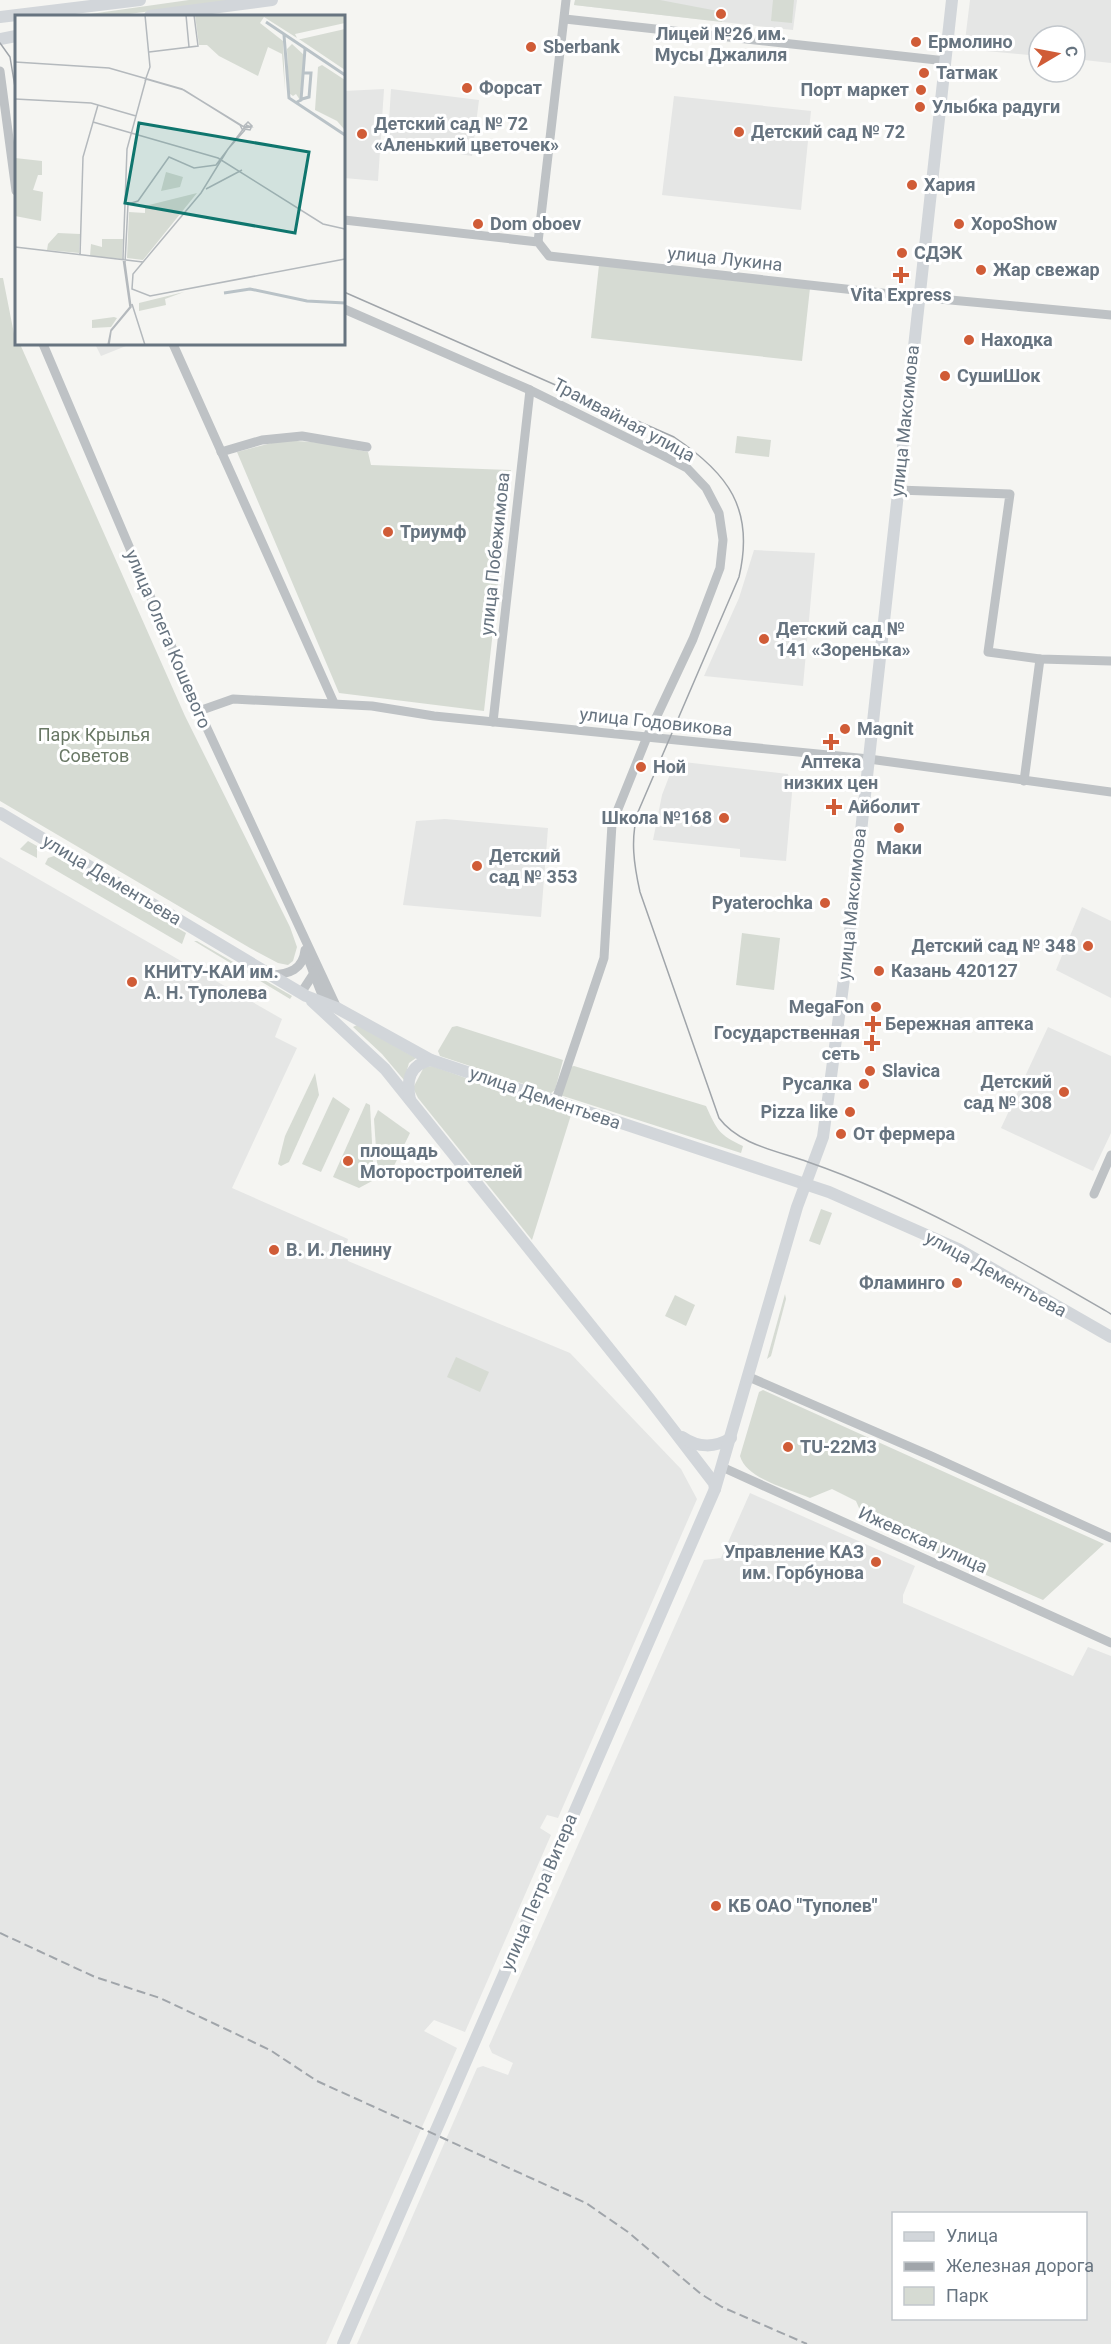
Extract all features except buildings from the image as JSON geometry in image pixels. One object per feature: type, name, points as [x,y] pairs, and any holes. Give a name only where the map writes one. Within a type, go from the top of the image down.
[{"type":"main road","points":[[16,15],[140,0]]},
{"type":"main road","points":[[158,15],[272,0]]},
{"type":"main road","name":"улица Максимова","points":[[730,1438],[806,1185],[824,1137],[828,1116],[952,0]]},
{"type":"main road","points":[[0,17],[15,15]]},
{"type":"main road","points":[[0,39],[15,36]]},
{"type":"main road","name":"улица Дементьева","points":[[0,813],[270,975],[330,1009],[431,1060],[829,1192],[958,1249],[1111,1337]]},
{"type":"main road","points":[[330,1009],[411,1101],[672,1429],[714,1483],[715,1489]]},
{"type":"main road","points":[[411,1101],[407,1086],[412,1070],[417,1065],[431,1060]]},
{"type":"main road","points":[[672,1429],[697,1445],[717,1445],[730,1438]]},
{"type":"main road","name":"улица Петра Витера","points":[[343,2344],[715,1489],[730,1438]]},
{"type":"street","points":[[538,242],[566,0]]},
{"type":"street","points":[[565,19],[946,61]]},
{"type":"street","points":[[0,71],[15,174]]},
{"type":"street","points":[[0,144],[14,156]]},
{"type":"street","name":"улица Лукина","points":[[345,220],[538,242],[549,256],[918,297],[1111,315]]},
{"type":"street","name":"Трамвайная улица","points":[[345,309],[530,390],[687,468],[706,488],[719,513],[723,540],[720,568],[693,639],[647,737],[612,824],[604,958],[555,1103]]},
{"type":"street","name":"улица Олега Кошевого","points":[[43,345],[199,711],[300,931],[330,1009]]},
{"type":"street","points":[[173,345],[334,703]]},
{"type":"street","name":"улица Побежимова","points":[[494,722],[530,390]]},
{"type":"street","points":[[221,452],[262,440],[302,436],[367,447]]},
{"type":"street","points":[[898,490],[1010,494],[988,652],[1040,659],[1111,661]]},
{"type":"street","points":[[1024,781],[1040,659]]},
{"type":"street","name":"улица Годовикова","points":[[199,711],[233,699],[334,703],[494,722],[869,759],[1111,792]]},
{"type":"street","name":"улица Олега Кошевого","points":[[300,931],[305,950],[316,969]]},
{"type":"street","points":[[270,975],[295,970],[302,962],[305,950]]},
{"type":"street","points":[[304,994],[316,969]]},
{"type":"street","points":[[1094,1194],[1111,1155]]},
{"type":"street","points":[[749,1377],[1111,1538]]},
{"type":"street","name":"Ижевская улица","points":[[722,1467],[1111,1643]]},
{"type":"shaded area","name":"Лицей №26 им. Мусы Джалиля","points":[[575,0],[797,0],[793,30],[574,5]]},
{"type":"shaded area","points":[[970,0],[1111,0],[1111,63],[1087,60],[1087,24],[1027,24],[1027,55],[964,49]]},
{"type":"shaded area","name":"Детский сад № 72 «Аленький цветочек»","points":[[384,89],[378,181],[345,178],[345,91]]},
{"type":"shaded area","points":[[391,89],[479,100],[472,156],[405,145],[405,140],[388,137]]},
{"type":"shaded area","name":"Детский сад № 72","points":[[674,96],[811,111],[801,210],[662,195]]},
{"type":"shaded area","points":[[96,345],[128,345],[101,356]]},
{"type":"shaded area","name":"Детский сад № 141 «Зоренька»","points":[[754,550],[815,553],[803,686],[704,676],[739,598]]},
{"type":"shaded area","name":"Школа №168","points":[[675,761],[788,774],[792,793],[786,861],[740,857],[740,849],[653,840],[662,795]]},
{"type":"shaded area","name":"Детский сад № 353","points":[[445,819],[548,828],[541,917],[403,905],[416,821]]},
{"type":"shaded area","points":[[0,857],[282,1019],[275,1037],[297,1048],[232,1188],[348,1239],[345,1250],[348,1261],[570,1353],[681,1469],[697,1499],[558,1818],[547,1815],[540,1828],[551,1835],[465,2032],[434,2020],[424,2031],[457,2048],[326,2344],[0,2344]]},
{"type":"shaded area","name":"Детский сад № 348","points":[[1082,907],[1111,921],[1111,998],[1056,970]]},
{"type":"shaded area","name":"Детский сад № 308","points":[[1048,1027],[1111,1056],[1111,1133],[1093,1171],[1001,1128]]},
{"type":"shaded area","points":[[750,1493],[915,1566],[903,1595],[903,1603],[1073,1676],[1088,1647],[1111,1656],[1111,2344],[357,2344],[477,2068],[483,2066],[508,2075],[513,2063],[492,2053],[489,2046],[704,1560],[721,1558]]},
{"type":"green space","points":[[189,0],[234,0],[122,15],[83,15]]},
{"type":"green space","points":[[575,0],[660,0],[723,12],[722,22],[574,5]]},
{"type":"green space","points":[[773,0],[794,0],[792,23],[771,21]]},
{"type":"green space","points":[[599,265],[810,288],[802,361],[591,338]]},
{"type":"green space","name":"Парк Крылья Советов","points":[[0,278],[3,278],[15,345],[20,345],[185,716],[290,927],[297,947],[293,961],[288,965],[278,963],[250,948],[0,801]]},
{"type":"green space","points":[[737,436],[771,440],[769,457],[735,453]]},
{"type":"green space","name":"Триумф","points":[[283,440],[325,443],[368,452],[371,465],[511,470],[484,711],[339,693],[237,452]]},
{"type":"green space","points":[[28,841],[37,846],[37,858],[20,849]]},
{"type":"green space","points":[[54,856],[186,933],[182,944],[45,864],[48,858]]},
{"type":"green space","points":[[742,933],[780,938],[774,990],[736,985]]},
{"type":"green space","points":[[194,941],[197,941],[292,996],[290,999]]},
{"type":"green space","points":[[357,1025],[416,1058],[409,1063],[404,1080],[382,1054],[353,1027]]},
{"type":"green space","points":[[457,1026],[563,1060],[555,1090],[551,1093],[440,1056],[438,1051],[452,1027]]},
{"type":"green space","points":[[432,1066],[571,1115],[532,1240],[418,1098],[413,1088],[424,1067]]},
{"type":"green space","points":[[574,1066],[706,1106],[720,1131],[743,1146],[741,1153],[560,1095],[570,1067]]},
{"type":"green space","points":[[315,1073],[319,1095],[289,1162],[281,1166],[278,1164],[285,1136]]},
{"type":"green space","points":[[333,1097],[350,1109],[321,1172],[302,1164]]},
{"type":"green space","points":[[366,1103],[370,1105],[374,1180],[359,1188],[333,1177]]},
{"type":"green space","points":[[378,1110],[410,1133],[391,1172],[378,1178],[374,1119]]},
{"type":"green space","points":[[821,1209],[832,1213],[820,1245],[809,1241]]},
{"type":"green space","points":[[785,1294],[786,1299],[771,1356],[767,1359]]},
{"type":"green space","points":[[675,1295],[695,1305],[686,1326],[665,1316]]},
{"type":"green space","points":[[456,1357],[489,1372],[480,1392],[447,1377]]},
{"type":"green space","points":[[763,1390],[1104,1544],[1043,1600],[865,1522],[856,1501],[832,1489],[810,1498],[770,1482],[751,1471],[740,1456],[759,1392]]},
{"type":"tram line","points":[[0,43],[10,57],[15,87]]},
{"type":"tram line","points":[[345,292],[674,437],[709,464],[723,479],[733,495],[740,512],[743,532],[743,553],[739,577],[638,812],[634,842],[640,892],[719,1118],[737,1135],[748,1141],[848,1177],[925,1211],[1111,1314]]},
{"type":"railway","points":[[0,1933],[95,1977],[160,1998],[270,2050],[317,2081],[586,2203],[628,2232],[701,2294],[722,2307],[807,2344]]},
{"type":"place","name":"Лицей №26 им. Мусы Джалиля","points":[[721,14]]},
{"type":"place","name":"Ермолино","points":[[916,42]]},
{"type":"place","name":"Sberbank","points":[[531,47]]},
{"type":"place","name":"Татмак","points":[[924,73]]},
{"type":"place","name":"Форсат","points":[[467,88]]},
{"type":"place","name":"Порт маркет","points":[[921,90]]},
{"type":"place","name":"Улыбка радуги","points":[[920,107]]},
{"type":"place","name":"Детский сад № 72","points":[[739,132]]},
{"type":"place","name":"Детский сад № 72 «Аленький цветочек»","points":[[362,134]]},
{"type":"place","name":"Хария","points":[[912,185]]},
{"type":"place","name":"Dom oboev","points":[[478,224]]},
{"type":"place","name":"ХороShow","points":[[959,224]]},
{"type":"place","name":"СДЭК","points":[[902,253]]},
{"type":"place","name":"Жар свежар","points":[[981,270]]},
{"type":"place","name":"Vita Express","points":[[901,275]]},
{"type":"place","name":"Находка","points":[[969,340]]},
{"type":"place","name":"СушиШок","points":[[945,376]]},
{"type":"place","name":"Триумф","points":[[388,532]]},
{"type":"place","name":"Детский сад № 141 «Зоренька»","points":[[764,639]]},
{"type":"place","name":"Magnit","points":[[845,729]]},
{"type":"place","name":"Аптека низких цен","points":[[831,742]]},
{"type":"place","name":"Ной","points":[[641,767]]},
{"type":"place","name":"Айболит","points":[[834,807]]},
{"type":"place","name":"Школа №168","points":[[724,818]]},
{"type":"place","name":"Маки","points":[[899,828]]},
{"type":"place","name":"Детский сад № 353","points":[[477,866]]},
{"type":"place","name":"Pyaterochka","points":[[825,903]]},
{"type":"place","name":"Детский сад № 348","points":[[1088,946]]},
{"type":"place","name":"Казань 420127","points":[[879,971]]},
{"type":"place","name":"КНИТУ-КАИ им. А. Н. Туполева","points":[[132,982]]},
{"type":"place","name":"MegaFon","points":[[876,1007]]},
{"type":"place","name":"Бережная аптека","points":[[873,1024]]},
{"type":"place","name":"Государственная сеть","points":[[872,1043]]},
{"type":"place","name":"Slavica","points":[[870,1071]]},
{"type":"place","name":"Русалка","points":[[864,1084]]},
{"type":"place","name":"Детский сад № 308","points":[[1064,1092]]},
{"type":"place","name":"Pizza like","points":[[850,1112]]},
{"type":"place","name":"От фермера","points":[[841,1134]]},
{"type":"place","name":"площадь Моторостроителей","points":[[348,1161]]},
{"type":"place","name":"В. И. Ленину","points":[[274,1250]]},
{"type":"place","name":"Фламинго","points":[[957,1283]]},
{"type":"place","name":"TU-22M3","points":[[788,1447]]},
{"type":"place","name":"Управление КАЗ им. Горбунова","points":[[876,1562]]},
{"type":"place","name":"КБ ОАО \"Туполев\"","points":[[716,1906]]}]
